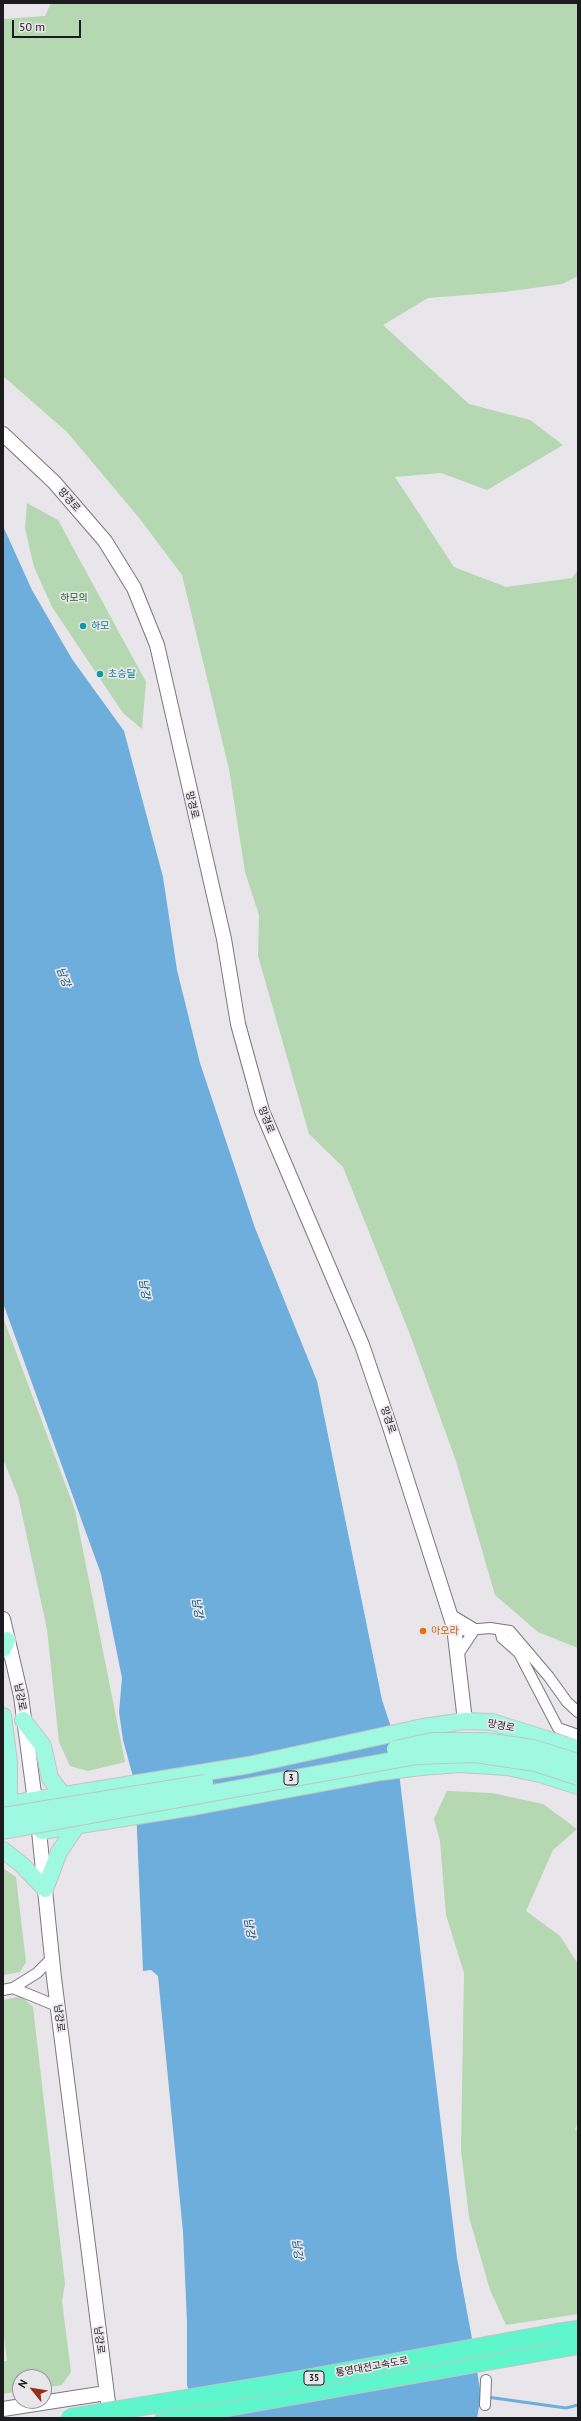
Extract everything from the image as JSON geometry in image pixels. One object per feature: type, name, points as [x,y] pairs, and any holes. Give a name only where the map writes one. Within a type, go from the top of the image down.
[{"type":"highway","name":"통영대전고속도로","points":[[165,2418],[557,2341],[578,2330]]},
{"type":"highway","name":"통영대전고속도로","points":[[70,2418],[290,2382],[557,2341],[578,2346]]},
{"type":"main road","points":[[3,1716],[9,1762],[9,1794],[3,1801]]},
{"type":"main road","points":[[23,1720],[43,1746],[50,1778],[63,1795]]},
{"type":"main road","points":[[3,1805],[249,1765],[423,1727],[465,1721],[460,1764]]},
{"type":"main road","name":"망경로","points":[[465,1721],[492,1722],[578,1749]]},
{"type":"main road","name":"3","points":[[3,1816],[373,1754],[432,1741],[486,1741],[533,1748],[578,1762]]},
{"type":"main road","name":"3","points":[[3,1831],[417,1756],[475,1754],[535,1763],[578,1777]]},
{"type":"main road","points":[[3,1838],[193,1807],[381,1772],[421,1767],[460,1764],[507,1767],[540,1774],[578,1786]]},
{"type":"main road","points":[[3,1850],[22,1864],[45,1889],[59,1852],[76,1827]]},
{"type":"street","name":"망경로","points":[[3,434],[54,482],[105,541],[134,588],[157,645],[224,940],[238,1024],[262,1111],[362,1345],[450,1614],[454,1631],[465,1721]]},
{"type":"street","points":[[450,1614],[475,1629]]},
{"type":"street","name":"남강로","points":[[3,1619],[4,1643],[20,1696],[33,1799],[39,1831],[57,2006],[110,2418]]},
{"type":"street","points":[[454,1631],[490,1628],[510,1631],[521,1642],[567,1702],[578,1712]]},
{"type":"street","points":[[457,1656],[475,1629]]},
{"type":"street","points":[[500,1630],[502,1638],[518,1653],[558,1728],[578,1735]]},
{"type":"street","points":[[3,1990],[13,1988],[36,1973],[52,1958]]},
{"type":"street","points":[[13,1988],[57,2006]]},
{"type":"street","points":[[485,2405],[486,2380]]},
{"type":"street","points":[[3,2409],[106,2393]]},
{"type":"green space","points":[[51,3],[578,3],[578,276],[562,284],[504,292],[428,298],[383,325],[469,404],[530,420],[563,445],[487,490],[441,473],[395,477],[454,567],[506,587],[572,578],[578,570],[578,1648],[538,1632],[495,1595],[456,1461],[409,1332],[343,1167],[309,1134],[258,956],[259,915],[245,872],[229,769],[182,575],[140,519],[67,432],[3,376],[3,19],[45,16]]},
{"type":"green space","name":"하모의","points":[[27,503],[58,520],[146,682],[142,729],[123,713],[52,607],[34,567],[25,528]]},
{"type":"green space","points":[[3,1317],[75,1510],[125,1762],[88,1771],[70,1766],[59,1742],[47,1629],[18,1496],[3,1459]]},
{"type":"green space","points":[[447,1791],[492,1793],[543,1804],[577,1829],[553,1850],[526,1911],[560,1936],[578,1964],[578,2121],[575,2130],[578,2130],[578,2314],[506,2325],[490,2290],[469,2217],[461,2150],[464,1973],[446,1915],[440,1841],[434,1819]]},
{"type":"green space","points":[[3,1868],[16,1877],[26,1962],[20,1972],[3,1975]]},
{"type":"green space","points":[[21,1996],[33,2007],[65,2284],[62,2301],[71,2372],[62,2385],[52,2387],[52,2369],[12,2369],[12,2392],[3,2394],[3,2361],[7,2361],[3,2330],[3,2000]]},
{"type":"water","name":"남강","points":[[3,526],[32,590],[72,659],[124,731],[163,877],[177,970],[200,1063],[255,1228],[317,1381],[382,1700],[395,1739],[457,2258],[481,2396],[477,2418],[196,2418],[187,2385],[187,2322],[183,2232],[158,1976],[151,1970],[143,1971],[135,1784],[123,1740],[119,1712],[122,1678],[101,1574],[3,1303]]},
{"type":"waterway","points":[[487,2397],[566,2408],[578,2405]]},
{"type":"place","name":"하모","points":[[83,626]]},
{"type":"place","name":"초승달","points":[[100,674]]},
{"type":"place","name":"아오라","points":[[423,1631]]}]
